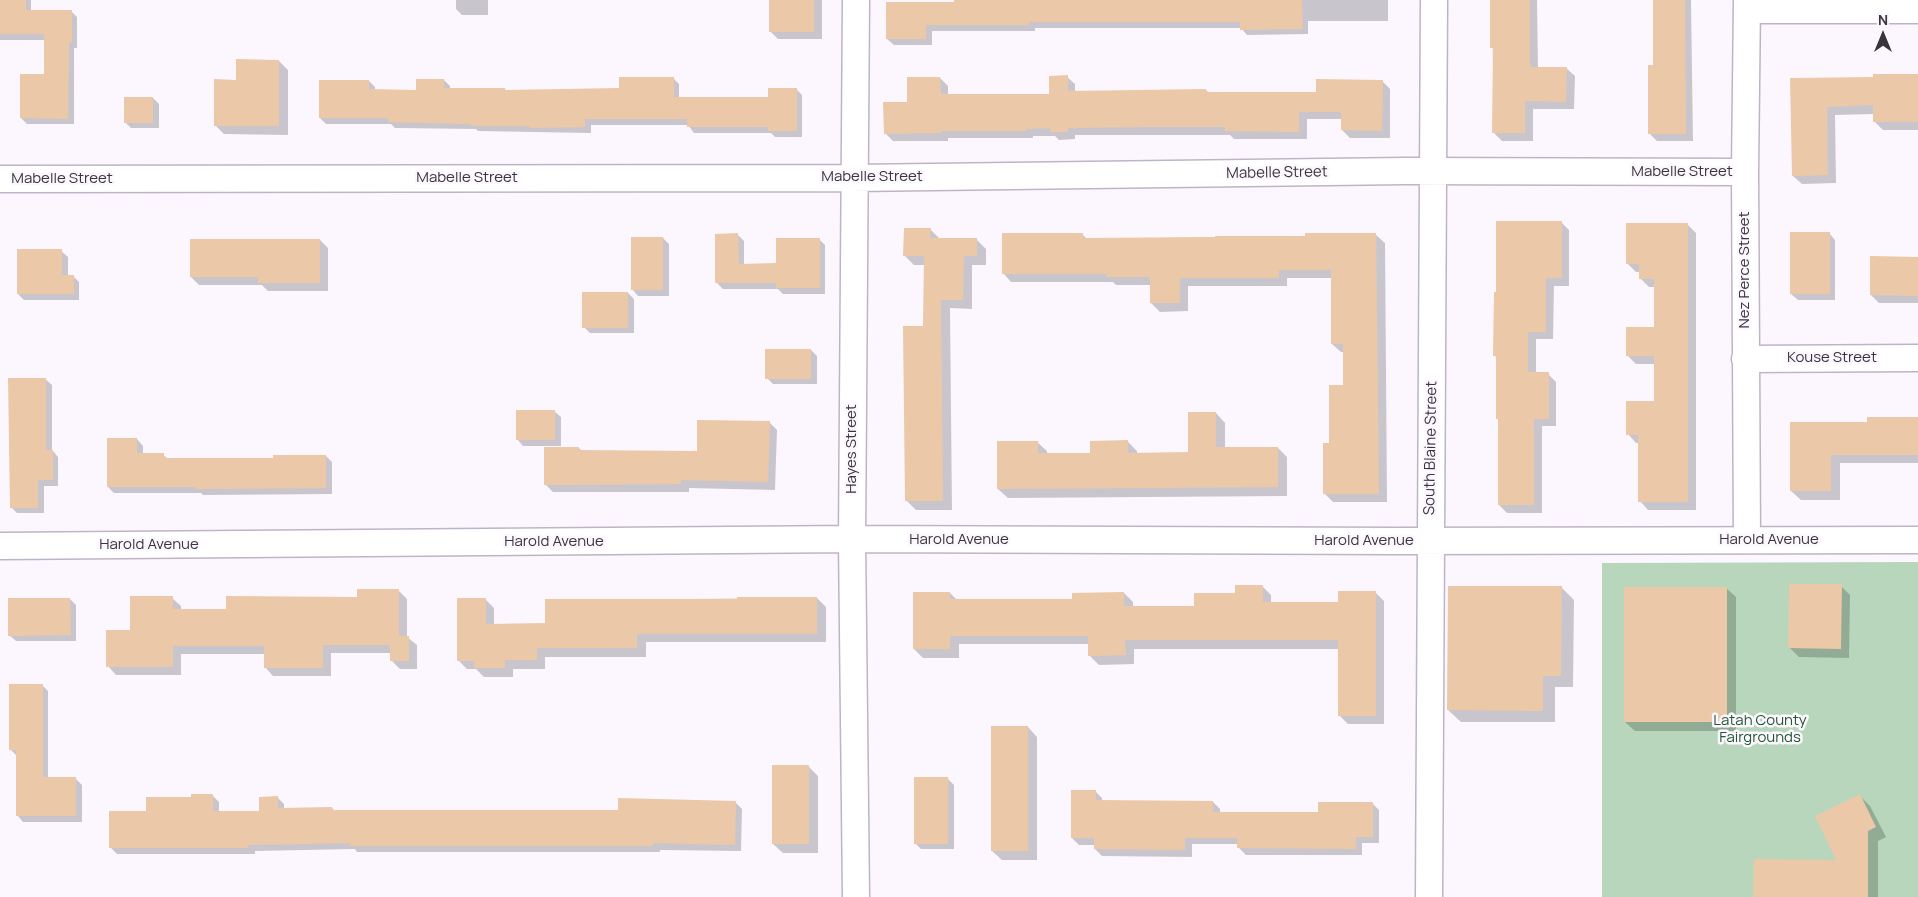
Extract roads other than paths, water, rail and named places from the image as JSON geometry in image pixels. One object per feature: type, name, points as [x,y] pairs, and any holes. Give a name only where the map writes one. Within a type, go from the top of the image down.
[{"type":"street","name":"Hayes Street","points":[[856,0],[853,178],[852,539],[856,897]]},
{"type":"street","name":"South Blaine Street","points":[[1429,897],[1434,0]]},
{"type":"street","points":[[1747,5],[1918,10]]},
{"type":"street","name":"Nez Perce Street","points":[[1747,5],[1745,172],[1747,540]]},
{"type":"street","name":"Mabelle Street","points":[[0,179],[853,178],[1434,171],[1745,172]]},
{"type":"street","name":"Kouse Street","points":[[1746,359],[1918,358]]},
{"type":"street","name":"Harold Avenue","points":[[0,546],[852,539],[1918,540]]},
{"type":"park label","name":"Latah County Fairgrounds","points":[[1760,730]]}]
